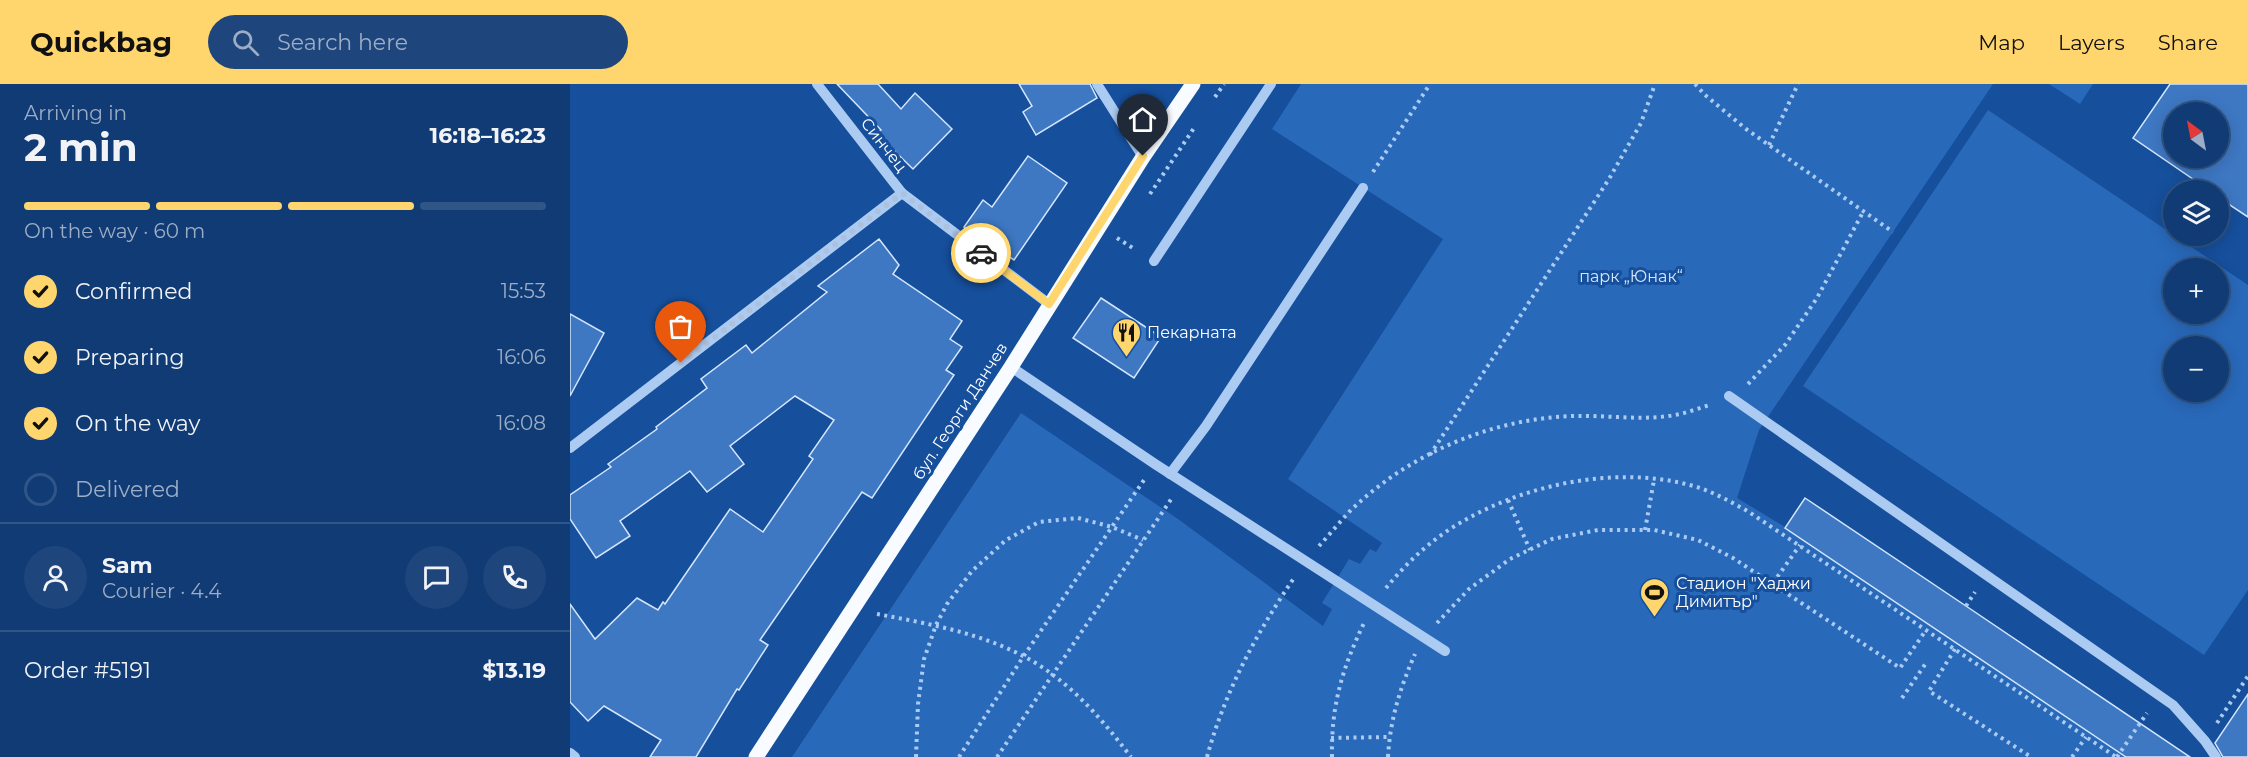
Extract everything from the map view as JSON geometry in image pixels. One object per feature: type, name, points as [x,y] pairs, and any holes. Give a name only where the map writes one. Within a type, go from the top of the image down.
[{"type":"main road","name":"бул. Георги Данчев","points":[[756,757],[1011,367],[1143,156],[1193,84]]},
{"type":"street","name":"Синчец","points":[[817,84],[902,193],[1049,304]]},
{"type":"street","points":[[1097,84],[1143,156]]},
{"type":"street","points":[[1154,261],[1271,84]]},
{"type":"street","points":[[1170,474],[1206,426],[1363,188]]},
{"type":"street","points":[[570,448],[902,193]]},
{"type":"street","points":[[1011,367],[1170,474],[1445,651]]},
{"type":"street","points":[[1729,396],[2173,705],[2216,757]]},
{"type":"street","points":[[570,753],[575,757]]},
{"type":"path","points":[[1363,188],[1430,84]]},
{"type":"path","points":[[1430,456],[1609,179],[1641,123],[1655,84]]},
{"type":"path","points":[[1695,84],[1705,95],[1769,145],[1893,232]]},
{"type":"path","points":[[1769,145],[1798,84]]},
{"type":"path","points":[[1207,757],[1215,728],[1238,671],[1266,619],[1305,561],[1350,512],[1399,472],[1460,439],[1518,422],[1574,416],[1629,418],[1674,415],[1712,405],[1747,386],[1785,345],[1817,298],[1863,212]]},
{"type":"path","points":[[1099,226],[1154,261]]},
{"type":"path","points":[[959,757],[1023,657],[1155,464]]},
{"type":"path","points":[[1385,589],[1404,566],[1435,539],[1463,520],[1508,500],[1539,490],[1591,480],[1636,478],[1684,484],[1725,498],[2117,757],[2142,721]]},
{"type":"path","points":[[1646,530],[1654,480]]},
{"type":"path","points":[[997,757],[1183,482]]},
{"type":"path","points":[[1508,500],[1530,550]]},
{"type":"path","points":[[916,757],[918,704],[924,659],[936,625],[947,604],[972,571],[1006,540],[1038,522],[1078,518],[1112,527],[1143,540]]},
{"type":"path","points":[[1437,623],[1469,589],[1510,559],[1551,539],[1598,530],[1653,530],[1698,540],[1733,558],[1900,668],[1926,630]]},
{"type":"path","points":[[1773,583],[1800,546]]},
{"type":"path","points":[[853,609],[936,625],[980,637],[1023,657],[1052,674],[1112,733],[1131,757]]},
{"type":"path","points":[[1332,757],[1331,738],[1337,690],[1366,620]]},
{"type":"path","points":[[1955,649],[1929,691],[2031,757]]},
{"type":"path","points":[[1388,757],[1395,703],[1416,651]]},
{"type":"path","points":[[1902,698],[1926,663]]},
{"type":"path","points":[[2205,741],[2248,676]]},
{"type":"path","points":[[1331,738],[1389,737]]},
{"type":"path","points":[[2072,757],[2086,737]]},
{"type":"green space","name":"парк „Юнак“","points":[[1301,84],[1993,84],[1759,430],[1737,498],[1785,527],[1805,498],[2135,720],[2127,757],[792,757],[1021,413],[1178,519],[1323,626],[1332,609],[1322,603],[1349,559],[1360,564],[1370,549],[1376,552],[1382,543],[1288,479],[1443,239],[1272,129]]},
{"type":"green space","points":[[2049,84],[2093,84],[2080,104]]},
{"type":"green space","points":[[1988,110],[2163,228],[2163,246],[2190,246],[2208,258],[2163,258],[2163,324],[2229,324],[2229,272],[2248,285],[2248,590],[2204,655],[1803,386]]},
{"type":"building","points":[[837,84],[878,84],[901,109],[915,93],[952,129],[913,169],[877,134],[881,130]]},
{"type":"building","points":[[1019,84],[1090,84],[1097,98],[1036,135],[1023,112],[1032,106]]},
{"type":"building","points":[[2170,84],[2248,84],[2248,217],[2229,204],[2229,180],[2194,180],[2177,168],[2229,168],[2229,102],[2163,102],[2163,159],[2133,138]]},
{"type":"building","points":[[1028,156],[1067,183],[1014,260],[964,227],[983,200],[992,207]]},
{"type":"building","points":[[879,239],[899,265],[893,274],[962,321],[950,339],[962,347],[946,370],[954,375],[872,498],[862,492],[760,640],[768,645],[739,690],[737,689],[696,757],[650,757],[661,740],[604,706],[588,721],[570,702],[570,604],[595,639],[637,598],[658,610],[663,602],[665,604],[730,509],[763,532],[813,459],[809,456],[834,420],[795,396],[730,446],[744,464],[707,492],[690,471],[620,521],[630,536],[596,558],[570,519],[570,495],[611,467],[608,464],[657,429],[656,427],[707,388],[701,379],[746,345],[752,353],[827,292],[818,286]]},
{"type":"building","name":"Пекарната","points":[[1101,298],[1161,337],[1134,378],[1073,338]]},
{"type":"building","points":[[570,314],[604,333],[570,396]]},
{"type":"building","points":[[1805,498],[2190,757],[2126,757],[1785,528]]},
{"type":"building","points":[[2248,694],[2248,757],[2223,757],[2215,743]]},
{"type":"way so far","points":[[681,363],[902,193],[981,253]]},
{"type":"place","name":"Пекарната","points":[[1126,358]]},
{"type":"place","name":"Стадион \"Хаджи Димитър\"","points":[[1655,618]]},
{"type":"route","points":[[981,253],[1049,304],[1143,156]]}]
